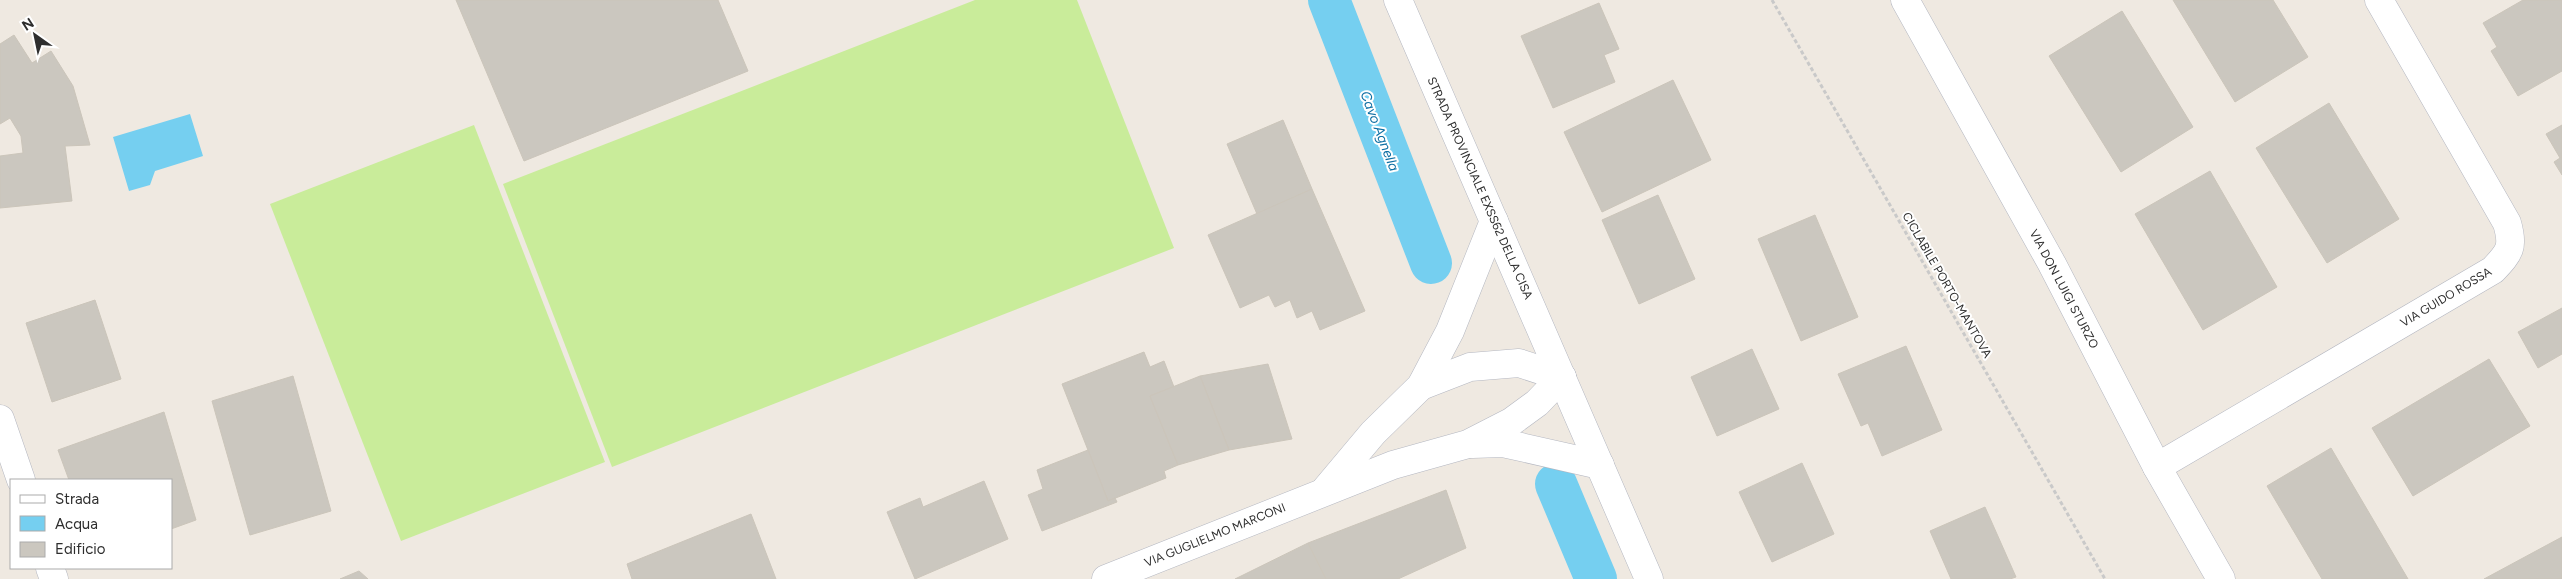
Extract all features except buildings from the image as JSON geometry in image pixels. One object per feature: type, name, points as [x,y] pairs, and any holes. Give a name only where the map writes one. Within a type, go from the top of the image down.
[{"type":"street","name":"STRADA PROVINCIALE EXSS62 DELLA CISA","points":[[1398,0],[1600,465]]},
{"type":"street","name":"VIA DON LUIGI STURZO","points":[[1905,0],[2052,264],[2158,467],[2221,579]]},
{"type":"street","name":"VIA GUIDO ROSSA","points":[[2158,467],[2493,270],[2506,256],[2512,241],[2507,223],[2379,0]]},
{"type":"street","name":"VIA GUGLIELMO MARCONI","points":[[1325,491],[1373,433],[1421,386],[1450,331],[1494,221]]},
{"type":"street","name":"VIA GUGLIELMO MARCONI","points":[[1106,579],[1392,465],[1468,444],[1511,422],[1537,403],[1562,377],[1519,363],[1470,367],[1421,386]]},
{"type":"street","points":[[0,419],[21,479]]},
{"type":"street","name":"VIA GUGLIELMO MARCONI","points":[[1468,444],[1503,443],[1600,465]]},
{"type":"street","points":[[1600,465],[1649,579]]},
{"type":"path","name":"CICLABILE PORTO-MANTOVA","points":[[1772,0],[2105,579]]},
{"type":"green space","points":[[975,0],[1077,0],[1174,248],[612,467],[503,184]]},
{"type":"green space","points":[[474,125],[605,462],[401,541],[270,204]]},
{"type":"water","points":[[190,114],[203,156],[155,171],[150,185],[129,191],[113,137]]},
{"type":"waterway","name":"Cavo Agnella","points":[[1329,0],[1431,263]]},
{"type":"waterway","name":"Cavo Agnella","points":[[1556,484],[1596,579]]}]
